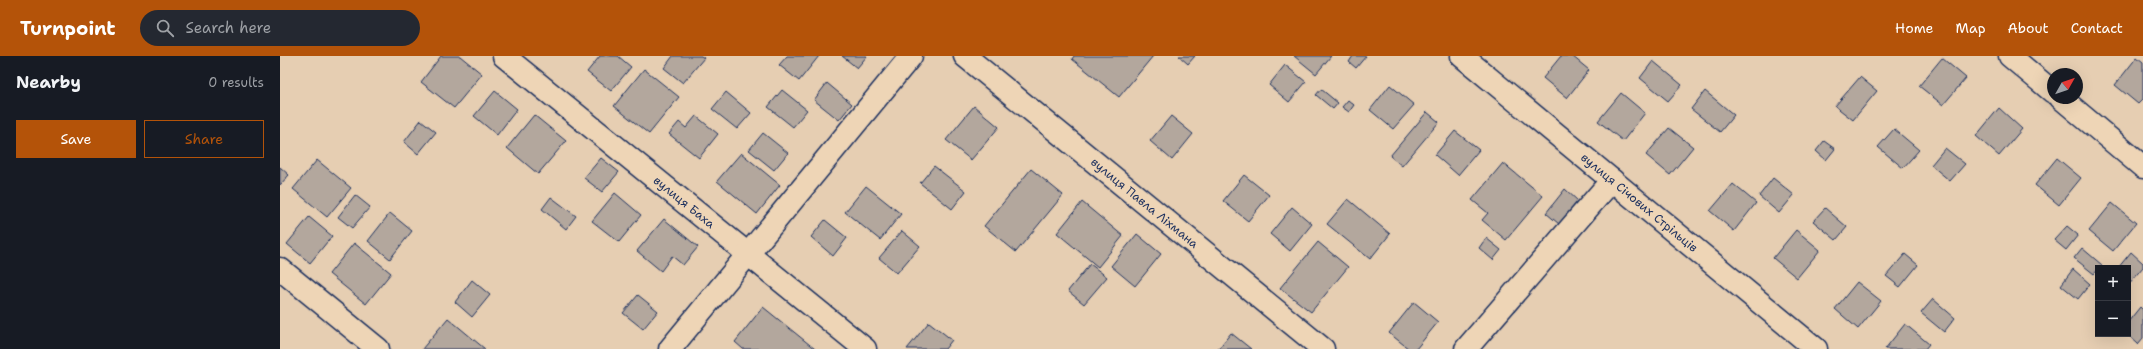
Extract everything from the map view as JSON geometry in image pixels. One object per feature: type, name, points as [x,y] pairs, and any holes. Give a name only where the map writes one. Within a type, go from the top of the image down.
[{"type":"street","name":"вулиця Баха","points":[[504,56],[864,349]]},
{"type":"street","points":[[670,349],[911,56]]},
{"type":"street","name":"вулиця Павла Ліхмана","points":[[965,56],[1323,349]]},
{"type":"street","name":"вулиця Січових Стрільців","points":[[1462,56],[1816,349]]},
{"type":"street","points":[[2010,56],[2047,87]]},
{"type":"street","points":[[2068,104],[2143,167]]},
{"type":"street","points":[[1466,349],[1612,180]]},
{"type":"street","points":[[280,270],[378,349]]},
{"type":"building","points":[[441,56],[460,56],[482,74],[454,108],[421,82]]},
{"type":"building","points":[[600,56],[618,56],[631,67],[611,91],[587,72]]},
{"type":"building","points":[[673,56],[701,56],[704,58],[683,83],[664,68]]},
{"type":"building","points":[[787,56],[819,56],[799,81],[779,65]]},
{"type":"building","points":[[842,56],[867,56],[857,68]]},
{"type":"building","points":[[1074,56],[1153,56],[1119,97],[1072,59]]},
{"type":"building","points":[[1179,56],[1195,56],[1188,64]]},
{"type":"building","points":[[1294,56],[1331,56],[1316,74]]},
{"type":"building","points":[[1353,56],[1366,56],[1356,68],[1349,62]]},
{"type":"building","points":[[1561,56],[1572,56],[1589,70],[1567,98],[1543,78]]},
{"type":"building","points":[[2137,57],[2143,62],[2143,99],[2138,104],[2115,85]]},
{"type":"building","points":[[1942,58],[1966,78],[1943,105],[1919,86]]},
{"type":"building","points":[[1653,61],[1682,85],[1668,101],[1640,78]]},
{"type":"building","points":[[1285,65],[1306,82],[1289,102],[1269,85]]},
{"type":"building","points":[[644,69],[679,97],[649,134],[614,106]]},
{"type":"building","points":[[1860,77],[1877,91],[1853,120],[1835,106]]},
{"type":"building","points":[[827,83],[852,104],[839,120],[814,100]]},
{"type":"building","points":[[1390,85],[1414,105],[1393,129],[1370,110]]},
{"type":"building","points":[[1321,89],[1338,103],[1333,109],[1316,95]]},
{"type":"building","points":[[782,90],[807,110],[793,127],[768,107]]},
{"type":"building","points":[[495,91],[517,109],[497,135],[474,116]]},
{"type":"building","points":[[1705,91],[1734,115],[1720,132],[1691,109]]},
{"type":"building","points":[[726,92],[751,113],[737,129],[712,109]]},
{"type":"building","points":[[1621,93],[1645,113],[1623,141],[1598,121]]},
{"type":"building","points":[[1348,100],[1354,105],[1349,112],[1342,107]]},
{"type":"building","points":[[974,106],[999,127],[971,160],[946,140]]},
{"type":"building","points":[[1999,108],[2022,129],[1999,156],[1976,136]]},
{"type":"building","points":[[1427,112],[1439,122],[1402,166],[1390,156]]},
{"type":"building","points":[[534,115],[566,141],[538,174],[507,148]]},
{"type":"building","points":[[696,116],[718,134],[699,158],[669,134],[679,122],[686,128]]},
{"type":"building","points":[[1171,116],[1193,134],[1172,160],[1150,141]]},
{"type":"building","points":[[421,120],[436,132],[418,154],[404,142]]},
{"type":"building","points":[[1669,128],[1693,147],[1670,175],[1646,155]]},
{"type":"building","points":[[1894,129],[1919,150],[1903,168],[1878,147]]},
{"type":"building","points":[[1455,131],[1479,150],[1458,175],[1435,155]]},
{"type":"building","points":[[763,133],[788,153],[774,170],[749,150]]},
{"type":"building","points":[[1824,141],[1835,149],[1826,160],[1816,151]]},
{"type":"building","points":[[1945,148],[1965,164],[1950,181],[1931,165]]},
{"type":"building","points":[[741,153],[780,185],[757,214],[717,181]]},
{"type":"building","points":[[601,158],[619,172],[602,192],[584,178]]},
{"type":"building","points":[[2057,158],[2081,178],[2059,205],[2035,185]]},
{"type":"building","points":[[317,160],[351,188],[327,217],[293,189]]},
{"type":"building","points":[[1503,163],[1543,196],[1506,240],[1482,220],[1488,213],[1472,200]]},
{"type":"building","points":[[934,166],[966,191],[952,209],[920,183]]},
{"type":"building","points":[[280,167],[289,175],[280,185]]},
{"type":"building","points":[[1031,169],[1063,195],[1016,252],[984,226]]},
{"type":"building","points":[[1244,175],[1269,195],[1248,221],[1223,201]]},
{"type":"building","points":[[1773,178],[1794,195],[1779,213],[1759,196]]},
{"type":"building","points":[[1733,184],[1756,203],[1734,231],[1710,211]]},
{"type":"building","points":[[866,186],[901,214],[880,240],[845,212]]},
{"type":"building","points":[[1565,189],[1578,201],[1559,224],[1546,213]]},
{"type":"building","points":[[615,193],[641,215],[619,242],[592,221]]},
{"type":"building","points":[[355,195],[370,207],[352,228],[338,217]]},
{"type":"building","points":[[551,197],[576,216],[566,229],[542,209]]},
{"type":"building","points":[[1348,199],[1390,234],[1370,259],[1327,224]]},
{"type":"building","points":[[1082,202],[1123,236],[1098,267],[1057,233]]},
{"type":"building","points":[[2112,203],[2136,223],[2113,251],[2089,231]]},
{"type":"building","points":[[1292,207],[1312,224],[1290,251],[1270,234]]},
{"type":"building","points":[[1825,208],[1847,227],[1836,240],[1813,221]]},
{"type":"building","points":[[390,213],[412,231],[390,259],[368,241]]},
{"type":"building","points":[[309,217],[332,236],[310,263],[287,244]]},
{"type":"building","points":[[664,219],[698,247],[683,265],[672,256],[661,271],[637,251]]},
{"type":"building","points":[[825,220],[847,238],[833,256],[811,237]]},
{"type":"building","points":[[2067,226],[2078,235],[2066,250],[2054,240]]},
{"type":"building","points":[[1796,230],[1820,250],[1797,278],[1773,258]]},
{"type":"building","points":[[902,231],[920,246],[897,273],[879,258]]},
{"type":"building","points":[[1137,234],[1161,254],[1135,286],[1111,266]]},
{"type":"building","points":[[1486,238],[1501,250],[1493,260],[1479,248]]},
{"type":"building","points":[[1318,242],[1348,267],[1311,312],[1280,288]]},
{"type":"building","points":[[354,243],[391,273],[366,304],[329,274]]},
{"type":"building","points":[[2082,248],[2102,265],[2095,265],[2094,274],[2074,258]]},
{"type":"building","points":[[2131,252],[2143,263],[2143,267],[2131,281],[2131,265],[2120,265]]},
{"type":"building","points":[[1905,254],[1918,265],[1900,287],[1886,276]]},
{"type":"building","points":[[1090,264],[1107,277],[1084,304],[1068,291]]},
{"type":"building","points":[[2073,269],[2090,284],[2078,299],[2061,285]]},
{"type":"building","points":[[472,280],[490,295],[472,317],[455,302]]},
{"type":"building","points":[[1857,282],[1881,301],[1858,329],[1835,309]]},
{"type":"building","points":[[638,295],[658,311],[643,329],[623,313]]},
{"type":"building","points":[[1933,299],[1955,318],[1944,332],[1921,313]]},
{"type":"building","points":[[1414,302],[1438,322],[1416,349],[1409,349],[1389,333]]},
{"type":"building","points":[[763,307],[815,349],[743,349],[735,342]]},
{"type":"building","points":[[2140,307],[2143,310],[2143,338],[2138,344],[2130,337],[2131,318]]},
{"type":"building","points":[[448,318],[485,349],[422,349]]},
{"type":"building","points":[[929,322],[952,340],[945,349],[907,349]]},
{"type":"building","points":[[1905,324],[1929,344],[1925,349],[1885,349]]},
{"type":"building","points":[[1231,333],[1251,349],[1218,349]]}]
